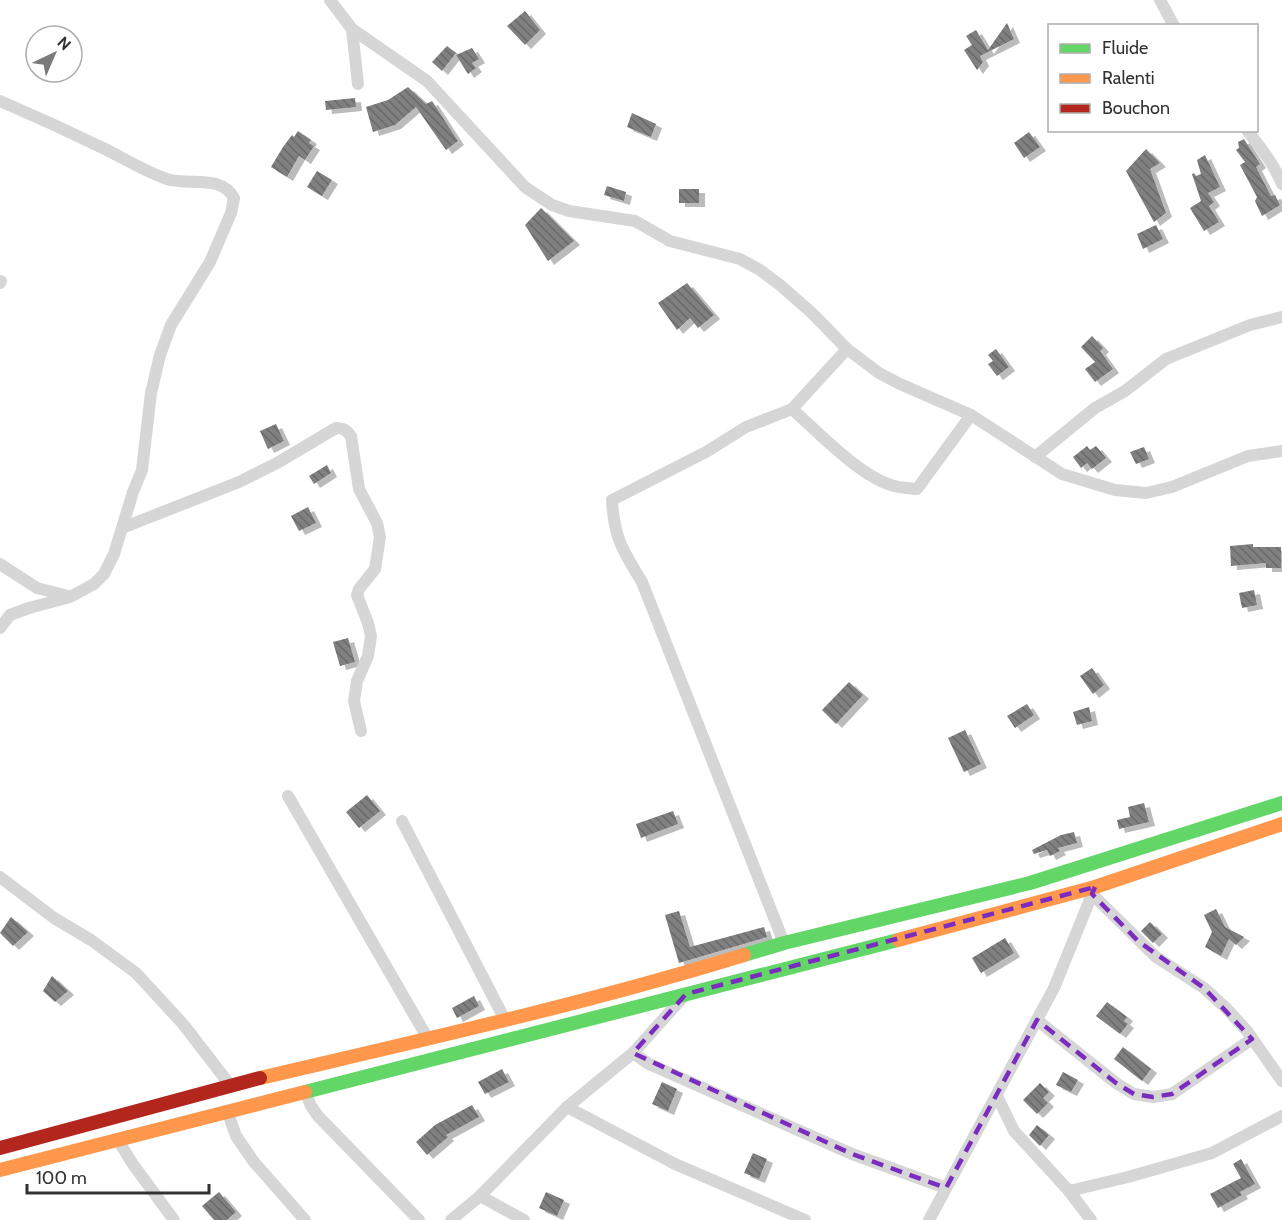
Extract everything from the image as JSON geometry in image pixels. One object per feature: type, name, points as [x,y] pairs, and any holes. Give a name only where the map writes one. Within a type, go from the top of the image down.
[{"type":"street","points":[[330,0],[352,29],[427,81],[525,187],[552,205],[569,211],[635,220],[670,241],[740,259],[780,285],[813,314],[847,349],[879,373],[971,415],[1062,474],[1115,490],[1146,493],[1172,487],[1248,456],[1282,451]]},
{"type":"street","points":[[1160,0],[1173,24]]},
{"type":"street","points":[[352,29],[358,84]]},
{"type":"street","points":[[0,101],[63,128],[166,179],[187,183],[211,182],[225,187],[234,198],[231,213],[210,262],[171,325],[160,355],[149,404],[142,470],[114,554],[104,574],[94,584],[70,597],[10,615],[0,628]]},
{"type":"street","points":[[1248,132],[1272,165],[1282,184]]},
{"type":"street","points":[[1035,457],[1095,408],[1125,391],[1166,359],[1250,325],[1282,317]]},
{"type":"street","points":[[784,943],[642,582],[626,559],[618,542],[612,500],[706,452],[746,427],[792,408],[847,349]]},
{"type":"street","points":[[792,408],[838,450],[872,476],[892,486],[917,489],[971,415]]},
{"type":"street","points":[[122,528],[239,483],[336,428],[343,428],[347,431],[351,436],[359,489],[377,523],[380,537],[375,568],[357,594],[371,636],[368,656],[357,681],[354,701],[361,731]]},
{"type":"street","points":[[0,564],[37,588],[70,597]]},
{"type":"street","points":[[288,796],[428,1039]]},
{"type":"street","points":[[0,1148],[230,1085],[505,1020],[699,969],[784,943],[1030,883],[1282,803]]},
{"type":"street","points":[[402,821],[505,1020]]},
{"type":"street","points":[[0,1170],[1093,890],[1282,824]]},
{"type":"street","points":[[0,878],[54,918],[91,940],[136,973],[183,1024],[230,1085]]},
{"type":"street","points":[[929,1220],[1054,988],[1093,890]]},
{"type":"street","points":[[1093,890],[1156,957],[1204,988],[1226,1008],[1282,1081]]},
{"type":"street","points":[[451,1220],[480,1196],[567,1107],[633,1053],[686,994]]},
{"type":"street","points":[[1037,1020],[1116,1083],[1134,1094],[1153,1097],[1172,1094],[1252,1039]]},
{"type":"street","points":[[633,1053],[649,1064],[852,1154],[946,1188]]},
{"type":"street","points":[[305,1092],[318,1116],[419,1220]]},
{"type":"street","points":[[996,1096],[1014,1131],[1069,1191],[1091,1220]]},
{"type":"street","points":[[567,1107],[675,1164],[804,1220]]},
{"type":"street","points":[[228,1113],[236,1136],[254,1162],[305,1220]]},
{"type":"street","points":[[1069,1191],[1212,1153],[1282,1116]]},
{"type":"street","points":[[118,1140],[174,1220]]},
{"type":"street","points":[[480,1196],[524,1220]]},
{"type":"highlighted area","points":[[1095,887],[1092,894],[1138,941],[1204,988],[1252,1039],[1172,1094],[1153,1097],[1134,1094],[1116,1083],[1037,1020],[946,1188],[852,1154],[633,1053],[686,994]]},
{"type":"building","points":[[525,11],[540,30],[525,45],[507,26]]},
{"type":"building","points":[[1007,23],[1014,39],[980,56],[983,62],[977,70],[964,50],[972,45],[966,36],[976,30],[988,50]]},
{"type":"building","points":[[447,46],[456,53],[442,71],[432,62]]},
{"type":"building","points":[[472,48],[479,59],[472,63],[476,68],[468,74],[456,55]]},
{"type":"building","points":[[408,87],[426,104],[432,101],[458,141],[446,150],[416,107],[395,125],[373,132],[366,107],[388,100]]},
{"type":"building","points":[[355,98],[356,107],[326,110],[325,101]]},
{"type":"building","points":[[632,113],[656,124],[651,137],[627,127]]},
{"type":"building","points":[[298,131],[311,140],[309,143],[314,146],[305,160],[299,156],[287,177],[271,167],[292,135],[294,137]]},
{"type":"building","points":[[1029,132],[1040,147],[1024,158],[1014,143]]},
{"type":"building","points":[[1244,139],[1260,164],[1256,167],[1271,196],[1275,195],[1280,205],[1262,216],[1255,201],[1257,197],[1240,165],[1245,162],[1236,150],[1239,148],[1238,142]]},
{"type":"building","points":[[1146,149],[1160,163],[1150,169],[1166,213],[1154,222],[1126,171]]},
{"type":"building","points":[[1205,155],[1220,187],[1208,193],[1214,202],[1209,206],[1219,222],[1204,231],[1190,208],[1201,201],[1192,174],[1196,176],[1201,174],[1197,160]]},
{"type":"building","points":[[317,171],[332,180],[322,196],[307,187]]},
{"type":"building","points":[[607,186],[626,192],[624,201],[604,195]]},
{"type":"building","points":[[679,189],[699,189],[699,203],[679,203]]},
{"type":"building","points":[[541,208],[574,241],[548,261],[525,225]]},
{"type":"building","points":[[1156,225],[1163,239],[1143,249],[1137,234]]},
{"type":"building","points":[[687,283],[714,315],[698,328],[690,318],[677,330],[658,303]]},
{"type":"building","points":[[1092,336],[1103,348],[1100,351],[1113,369],[1095,382],[1085,369],[1095,362],[1081,347]]},
{"type":"building","points":[[996,349],[1009,367],[997,376],[988,364],[993,361],[988,355]]},
{"type":"building","points":[[276,424],[284,441],[268,449],[260,431]]},
{"type":"building","points":[[1087,446],[1090,450],[1096,446],[1106,458],[1092,469],[1087,463],[1081,468],[1073,457]]},
{"type":"building","points":[[1144,447],[1149,459],[1136,464],[1130,452]]},
{"type":"building","points":[[327,465],[331,473],[314,484],[309,476]]},
{"type":"building","points":[[308,507],[316,523],[299,531],[291,516]]},
{"type":"building","points":[[1253,544],[1253,547],[1281,547],[1281,568],[1266,568],[1266,563],[1231,566],[1230,546]]},
{"type":"building","points":[[1254,590],[1257,605],[1242,608],[1239,593]]},
{"type":"building","points":[[348,638],[355,662],[340,666],[333,642]]},
{"type":"building","points":[[1092,668],[1104,685],[1093,694],[1080,676]]},
{"type":"building","points":[[849,682],[863,695],[836,724],[822,710]]},
{"type":"building","points":[[1027,704],[1034,715],[1015,728],[1007,716]]},
{"type":"building","points":[[1089,707],[1092,721],[1077,725],[1073,712]]},
{"type":"building","points":[[965,730],[981,764],[964,772],[948,738]]},
{"type":"building","points":[[367,795],[380,811],[359,828],[346,812]]},
{"type":"building","points":[[1144,803],[1149,822],[1119,829],[1117,820],[1130,817],[1128,807]]},
{"type":"building","points":[[673,811],[678,824],[641,838],[636,824]]},
{"type":"building","points":[[1074,832],[1077,843],[1058,848],[1060,851],[1050,856],[1047,850],[1034,854],[1032,850],[1061,835]]},
{"type":"building","points":[[1216,909],[1225,927],[1244,937],[1236,945],[1229,939],[1221,956],[1205,947],[1212,932],[1204,915]]},
{"type":"building","points":[[679,911],[690,947],[764,927],[767,937],[679,963],[665,915]]},
{"type":"building","points":[[11,917],[28,932],[13,946],[0,933]]},
{"type":"building","points":[[1150,922],[1162,934],[1153,943],[1141,931]]},
{"type":"building","points":[[1005,938],[1014,953],[981,973],[972,958]]},
{"type":"building","points":[[52,976],[68,991],[55,1002],[43,991]]},
{"type":"building","points":[[474,996],[479,1006],[457,1018],[452,1008]]},
{"type":"building","points":[[1107,1002],[1127,1017],[1124,1021],[1128,1024],[1120,1034],[1096,1016]]},
{"type":"building","points":[[1123,1047],[1151,1069],[1142,1081],[1114,1059]]},
{"type":"building","points":[[502,1069],[509,1082],[485,1094],[478,1082]]},
{"type":"building","points":[[1063,1072],[1078,1080],[1071,1092],[1056,1085]]},
{"type":"building","points":[[662,1082],[677,1089],[668,1111],[652,1104]]},
{"type":"building","points":[[1040,1083],[1049,1092],[1043,1098],[1048,1103],[1037,1114],[1023,1100]]},
{"type":"building","points":[[472,1105],[479,1117],[446,1135],[448,1137],[427,1155],[416,1142],[435,1125]]},
{"type":"building","points":[[1037,1125],[1049,1135],[1040,1146],[1029,1135]]},
{"type":"building","points":[[753,1153],[767,1159],[759,1179],[744,1173]]},
{"type":"building","points":[[1241,1159],[1255,1184],[1240,1192],[1242,1195],[1218,1208],[1210,1194],[1241,1178],[1233,1164]]},
{"type":"building","points":[[219,1192],[236,1212],[227,1220],[214,1220],[202,1206]]},
{"type":"building","points":[[546,1192],[564,1200],[557,1216],[539,1208]]},
{"type":"traffic: fast","points":[[744,955],[784,943],[1030,883],[1282,803]]},
{"type":"traffic: fast","points":[[305,1092],[898,940]]},
{"type":"traffic: slow","points":[[898,940],[1095,887],[1282,824]]},
{"type":"traffic: slow","points":[[260,1078],[624,990],[744,955]]},
{"type":"traffic: slow","points":[[0,1170],[305,1092]]},
{"type":"traffic: jam","points":[[0,1148],[260,1078]]}]
